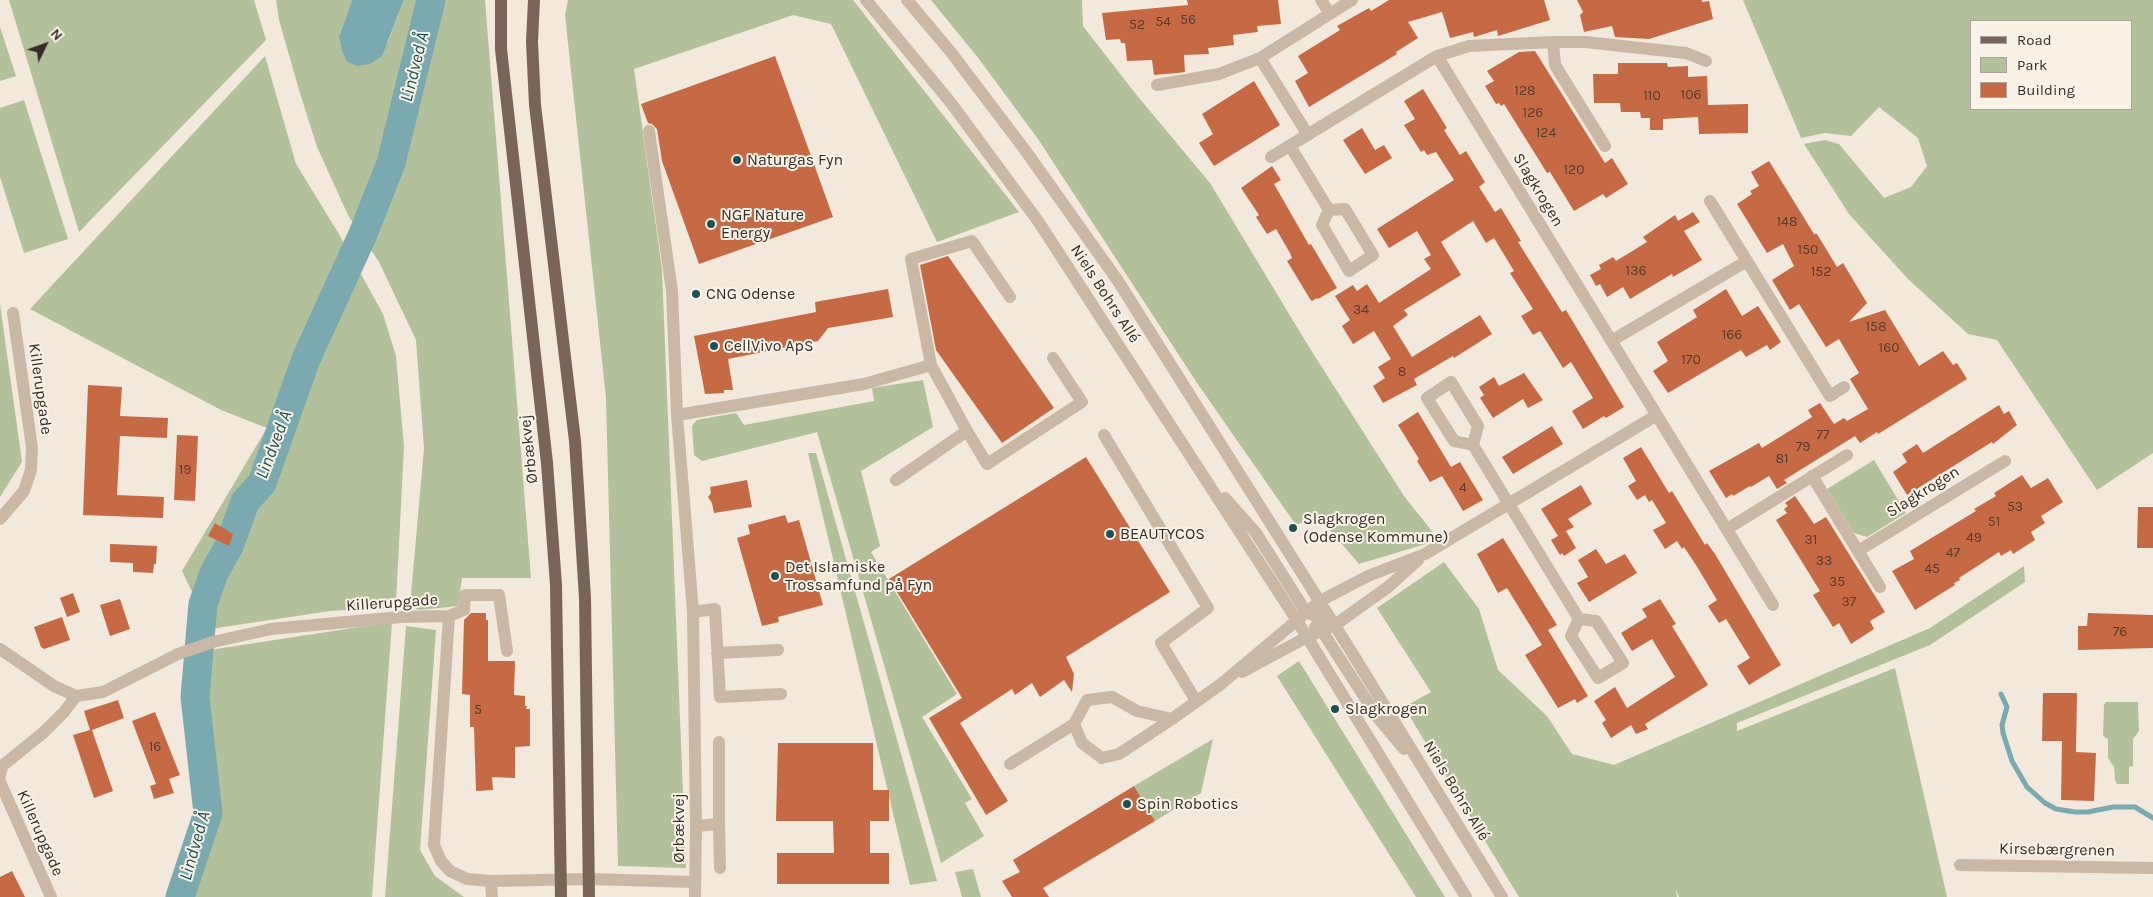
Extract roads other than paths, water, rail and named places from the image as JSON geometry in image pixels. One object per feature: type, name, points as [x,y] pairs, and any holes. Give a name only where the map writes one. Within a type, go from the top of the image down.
[{"type":"main road","name":"Ørbækvej","points":[[500,0],[501,49],[546,453],[556,585],[560,897]]},
{"type":"main road","points":[[534,0],[532,42],[535,105],[574,441],[585,598],[589,897]]},
{"type":"street","name":"Niels Bohrs Allé","points":[[866,0],[952,103],[1038,221],[1199,469],[1301,616],[1307,637],[1327,672],[1466,897]]},
{"type":"street","name":"Niels Bohrs Allé","points":[[907,0],[950,51],[1025,150],[1118,281],[1335,625],[1502,897]]},
{"type":"street","points":[[1321,0],[1330,14]]},
{"type":"street","points":[[1157,84],[1219,74],[1260,58],[1352,0]]},
{"type":"street","points":[[1553,42],[1555,65],[1605,146]]},
{"type":"street","points":[[1271,157],[1437,56],[1469,46],[1585,42],[1686,52],[1706,60]]},
{"type":"street","name":"Slagkrogen","points":[[1437,56],[1773,605]]},
{"type":"street","points":[[1260,58],[1308,135]]},
{"type":"street","name":"Ørbækvej","points":[[649,131],[672,291],[677,416],[693,612],[695,897]]},
{"type":"street","points":[[1290,146],[1329,210]]},
{"type":"street","points":[[1710,201],[1830,396],[1844,387]]},
{"type":"street","points":[[1345,209],[1373,256],[1349,271],[1322,225],[1329,210],[1345,209]]},
{"type":"street","points":[[1010,297],[972,241],[911,259],[931,365],[987,464],[1082,402],[1053,358]]},
{"type":"street","points":[[1612,341],[1747,260]]},
{"type":"street","name":"Killerupgade","points":[[0,519],[24,491],[32,470],[32,448],[14,313]]},
{"type":"street","points":[[677,416],[864,384],[931,365]]},
{"type":"street","points":[[1473,445],[1454,442],[1427,398],[1451,382],[1478,426],[1473,445],[1578,618],[1596,621],[1623,663],[1598,678],[1571,636],[1578,618]]},
{"type":"street","points":[[1074,724],[1082,743],[1102,758],[1119,754],[1221,684],[1307,637],[1335,625],[1381,592],[1426,554],[1657,415]]},
{"type":"street","points":[[896,480],[967,431]]},
{"type":"street","points":[[1104,435],[1208,608],[1161,643],[1196,701]]},
{"type":"street","points":[[1727,529],[1847,455]]},
{"type":"street","name":"Slagkrogen","points":[[1858,551],[2005,461]]},
{"type":"street","points":[[1812,476],[1880,587]]},
{"type":"street","points":[[1221,684],[1320,601],[1368,576],[1426,554]]},
{"type":"street","points":[[449,616],[464,610],[464,595],[499,595],[507,651]]},
{"type":"street","points":[[693,612],[715,609],[720,697],[781,694]]},
{"type":"street","name":"Killerupgade","points":[[0,776],[2,766],[44,732],[64,712],[76,696],[103,692],[178,654],[213,642],[271,629],[401,617],[449,616],[434,845],[441,861],[450,872],[467,879],[491,881],[589,879],[696,882]]},
{"type":"street","points":[[1301,616],[1335,625]]},
{"type":"street","points":[[1301,616],[1322,631],[1378,718],[1432,782]]},
{"type":"street","points":[[0,649],[54,686],[76,696]]},
{"type":"street","points":[[717,653],[778,650]]},
{"type":"street","points":[[1010,764],[1074,724],[1087,700],[1112,697],[1137,711],[1172,719]]},
{"type":"street","points":[[719,742],[720,868]]},
{"type":"street","name":"Killerupgade","points":[[0,782],[51,897]]},
{"type":"street","points":[[696,826],[719,824]]},
{"type":"street","name":"Kirsebærgrenen","points":[[1960,865],[2153,868]]},
{"type":"street","points":[[491,881],[492,897]]},
{"type":"water","points":[[352,0],[404,0],[382,56],[370,64],[358,66],[347,62],[342,51],[339,37]]},
{"type":"waterway","name":"Lindved Å","points":[[180,897],[208,813],[195,697],[203,604],[214,573],[229,546],[245,502],[262,483],[306,359],[363,234],[391,163],[431,0]]},
{"type":"waterway","points":[[2001,694],[2007,707],[2002,725],[2003,733],[2012,761],[2027,787],[2045,803],[2056,809],[2075,812],[2088,812],[2113,807],[2135,807],[2153,818]]},
{"type":"place","name":"Naturgas Fyn","points":[[737,160]]},
{"type":"place","name":"NGF Nature Energy","points":[[711,224]]},
{"type":"place","name":"CNG Odense","points":[[696,294]]},
{"type":"place","name":"CellVivo ApS","points":[[714,346]]},
{"type":"place","name":"Slagkrogen (Odense Kommune)","points":[[1293,528]]},
{"type":"place","name":"BEAUTYCOS","points":[[1110,534]]},
{"type":"place","name":"Det Islamiske Trossamfund på Fyn","points":[[775,576]]},
{"type":"place","name":"Slagkrogen","points":[[1335,709]]},
{"type":"place","name":"Spin Robotics","points":[[1127,804]]}]
